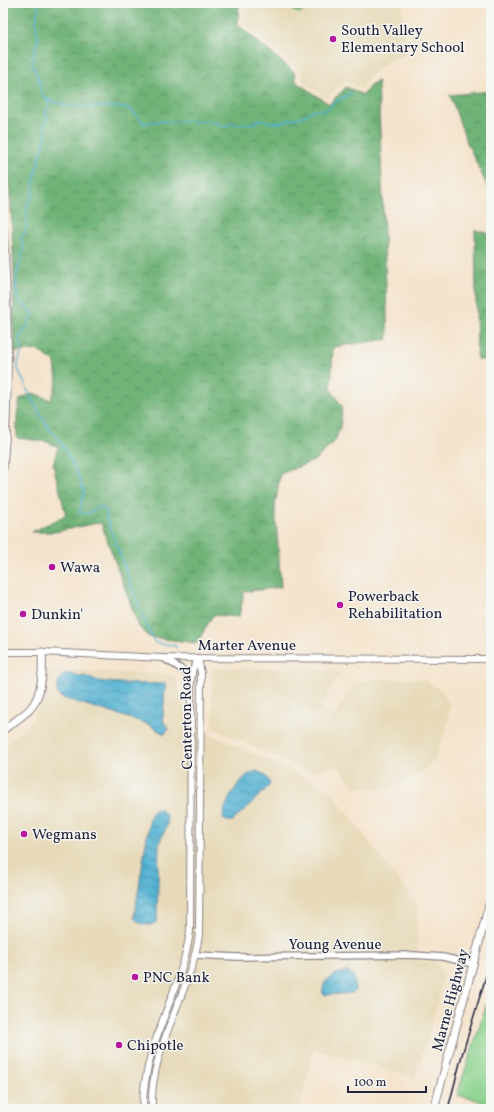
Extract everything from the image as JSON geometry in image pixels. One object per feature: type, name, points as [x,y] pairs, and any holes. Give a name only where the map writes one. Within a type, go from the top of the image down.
[{"type":"main road","points":[[3,228],[7,289],[8,360],[6,433],[3,468]]},
{"type":"main road","name":"Marter Avenue","points":[[5,652],[42,652],[163,658],[491,660]]},
{"type":"main road","points":[[3,730],[30,709],[36,701],[42,674],[42,652]]},
{"type":"main road","name":"Centerton Road","points":[[152,1109],[153,1079],[159,1058],[182,996],[195,955],[199,935],[201,673],[198,658]]},
{"type":"main road","name":"Centerton Road","points":[[143,1109],[144,1085],[148,1064],[184,965],[190,930],[191,684]]},
{"type":"main road","name":"Marne Highway","points":[[434,1109],[491,898]]},
{"type":"street","points":[[163,658],[183,670],[187,674],[191,684]]},
{"type":"street","name":"Centerton Road","points":[[191,684],[193,669],[198,658]]},
{"type":"street","name":"Young Avenue","points":[[195,955],[237,957],[413,955],[443,958],[473,964]]},
{"type":"shaded area","name":"South Valley Elementary School","points":[[246,3],[402,3],[407,54],[388,61],[371,74],[361,89],[345,81],[327,98],[304,82],[300,71],[244,24]]},
{"type":"shaded area","points":[[211,668],[322,669],[340,672],[320,709],[335,715],[355,683],[380,679],[423,679],[442,691],[450,704],[447,727],[435,759],[414,777],[391,789],[356,788],[338,766],[309,772],[213,728]]},
{"type":"shaded area","points":[[49,670],[165,674],[176,677],[180,695],[192,726],[328,788],[416,903],[418,961],[436,962],[443,976],[440,994],[415,1078],[314,1049],[299,1109],[3,1109],[3,747],[27,727],[35,714],[47,684]]},
{"type":"green space","points":[[3,3],[239,3],[238,25],[295,73],[296,82],[329,104],[346,87],[363,95],[370,86],[378,81],[388,339],[333,347],[331,390],[342,406],[341,425],[335,441],[314,461],[280,474],[275,506],[281,587],[244,592],[239,617],[213,615],[197,643],[149,637],[139,627],[101,523],[55,532],[32,532],[66,515],[53,464],[58,447],[48,442],[17,438],[17,415],[20,399],[33,393],[51,400],[57,382],[55,362],[37,350],[15,352],[13,325],[14,278],[11,208],[3,116]]},
{"type":"green space","points":[[296,3],[305,5],[306,8],[304,11],[300,13],[293,11],[292,8]]},
{"type":"green space","points":[[491,91],[491,131],[489,137],[488,171],[491,171],[491,194],[466,140],[450,95]]},
{"type":"green space","points":[[475,230],[491,234],[491,361],[477,359]]},
{"type":"green space","points":[[491,991],[491,1109],[486,1109],[486,1104],[471,1098],[457,1095]]},
{"type":"water","points":[[64,674],[86,676],[91,679],[109,682],[167,684],[165,687],[163,720],[168,729],[165,734],[145,723],[60,697],[57,688],[60,679]]},
{"type":"water","points":[[257,771],[265,775],[270,783],[269,786],[233,821],[223,819],[226,805],[234,790],[245,777]]},
{"type":"water","points":[[160,809],[166,815],[167,826],[159,843],[157,921],[146,925],[134,918],[150,817],[154,810]]},
{"type":"water","points":[[348,971],[354,979],[355,990],[353,993],[323,994],[324,984],[327,980],[334,975]]},
{"type":"waterway","points":[[39,3],[36,23],[38,39],[32,63],[40,84],[41,93],[48,101],[49,106],[45,112],[48,117],[44,123],[46,135],[33,184],[34,191],[27,207],[27,227],[21,239],[23,253],[18,268],[16,295],[21,303],[33,314],[19,339],[22,351],[18,362],[18,369],[32,400],[48,427],[60,441],[79,477],[84,493],[79,513],[89,513],[100,507],[106,509],[107,520],[146,625],[155,643],[174,645],[176,648]]},
{"type":"waterway","points":[[46,99],[67,106],[117,107],[130,109],[144,123],[162,121],[196,122],[203,120],[216,123],[224,127],[232,123],[254,123],[260,119],[279,123],[306,115],[313,110],[327,110],[332,104],[351,93]]},
{"type":"railway","points":[[448,1109],[462,1055],[491,960]]},
{"type":"place","name":"South Valley Elementary School","points":[[333,39]]},
{"type":"place","name":"Wawa","points":[[52,567]]},
{"type":"place","name":"Powerback Rehabilitation","points":[[340,605]]},
{"type":"place","name":"Dunkin'","points":[[23,614]]},
{"type":"place","name":"Wegmans","points":[[24,834]]},
{"type":"place","name":"PNC Bank","points":[[135,977]]},
{"type":"place","name":"Chipotle","points":[[119,1045]]}]
